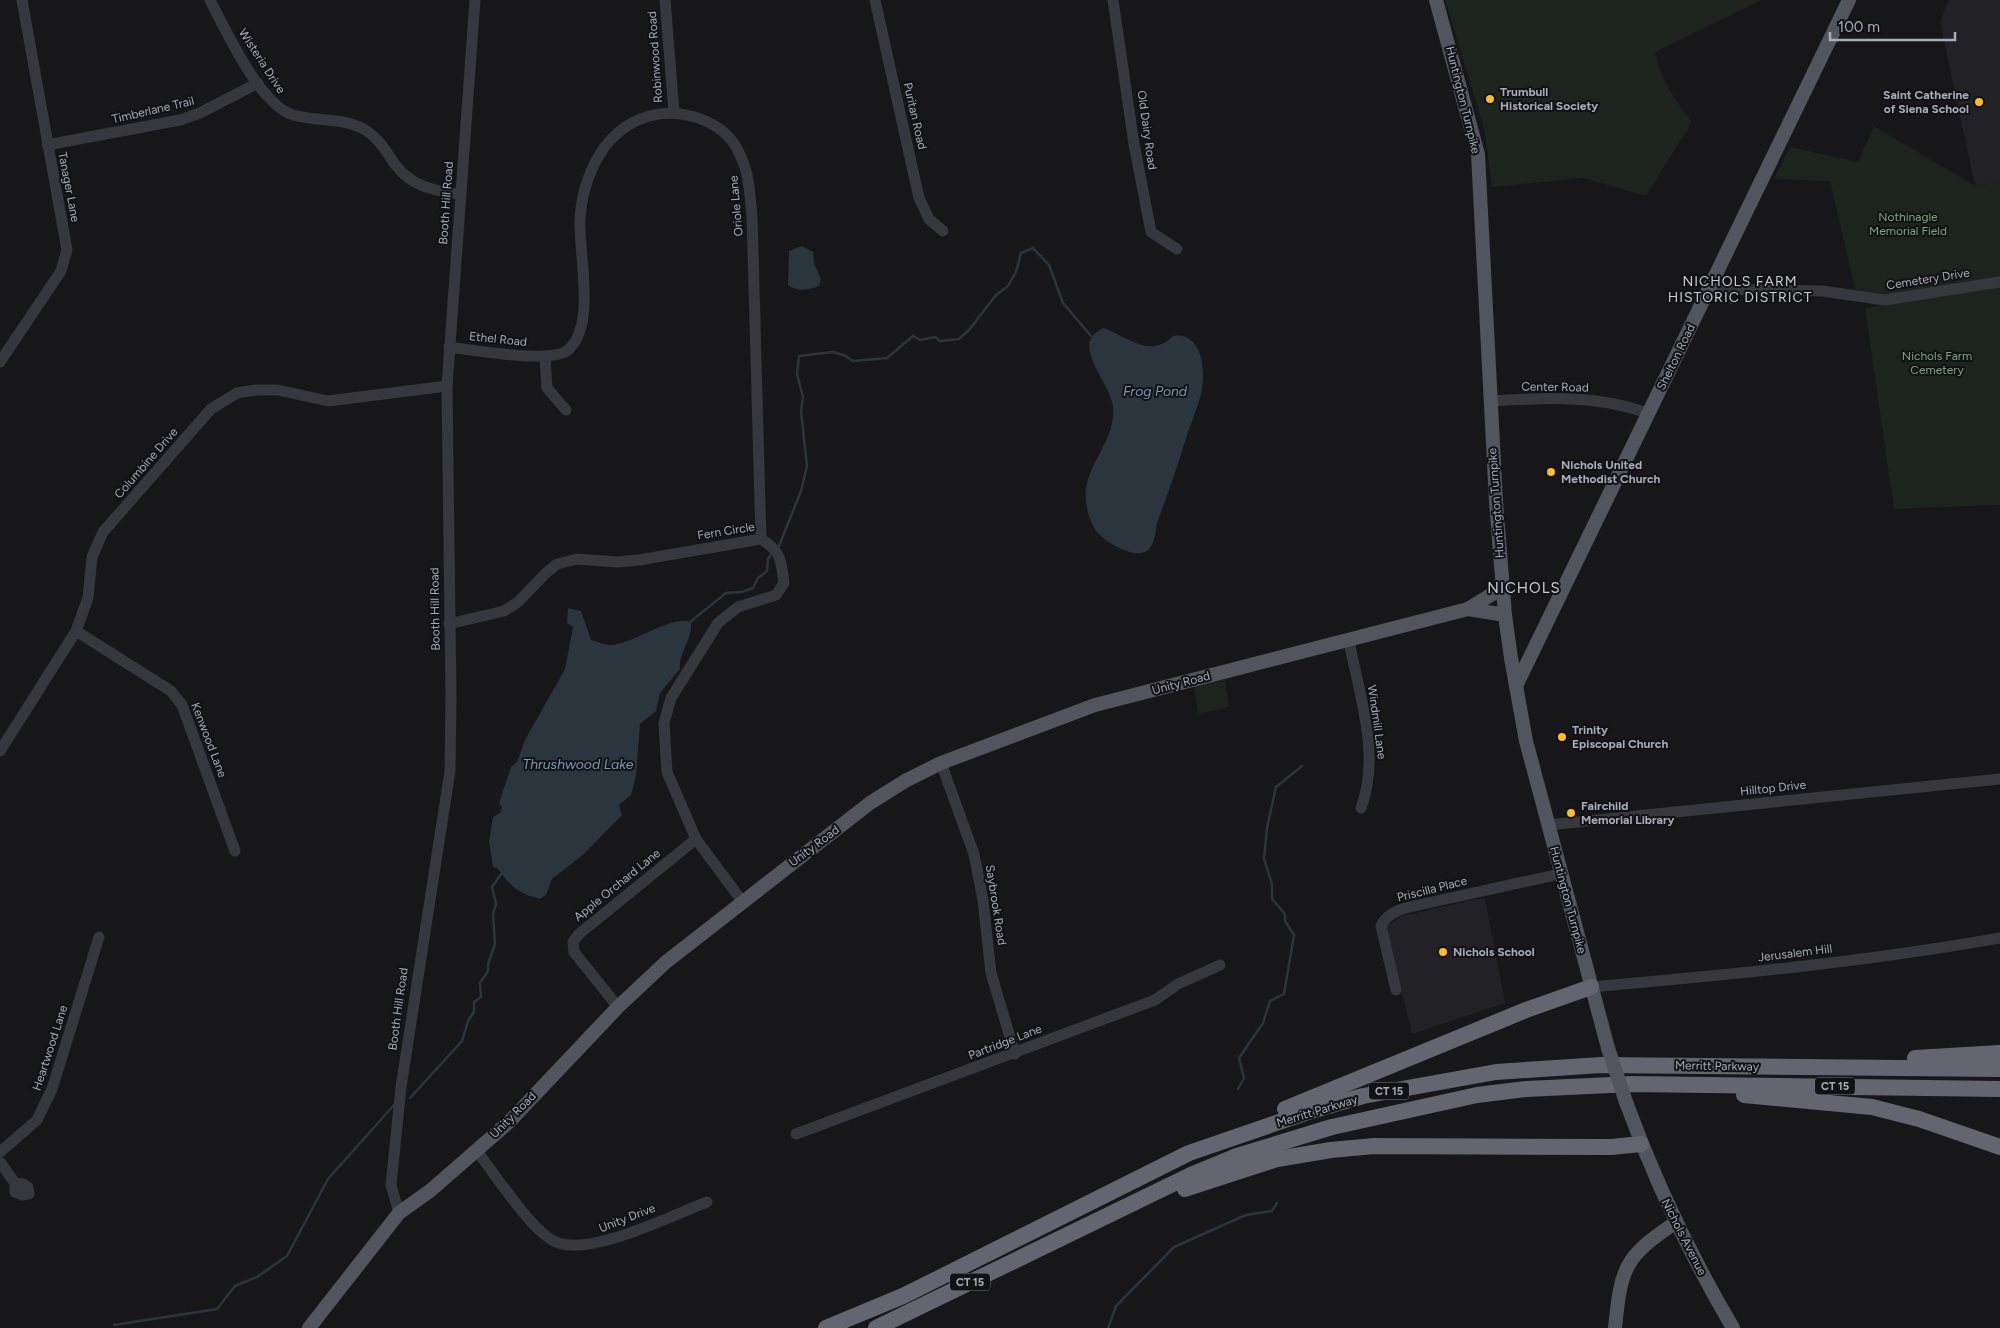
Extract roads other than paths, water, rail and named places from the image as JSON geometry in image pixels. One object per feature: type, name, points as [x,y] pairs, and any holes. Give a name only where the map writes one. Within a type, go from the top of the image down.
[{"type":"highway","points":[[1189,1153],[1232,1131],[1314,1097],[1526,1010],[1592,987]]},
{"type":"highway","points":[[1712,1066],[1776,1060],[1893,1059],[2000,1053]]},
{"type":"highway","name":"Merritt Parkway","points":[[826,1328],[903,1296],[1189,1153],[1314,1110],[1422,1084],[1496,1072],[1601,1065],[2000,1068]]},
{"type":"highway","name":"Merritt Parkway","points":[[876,1328],[1191,1175],[1237,1156],[1332,1127],[1477,1095],[1591,1084],[2000,1089]]},
{"type":"highway","points":[[1670,1084],[1705,1092],[1837,1102],[1872,1107],[1927,1121],[2000,1147]]},
{"type":"highway","points":[[1122,1210],[1277,1159],[1331,1150],[1374,1146],[1611,1147],[1641,1144]]},
{"type":"main road","name":"Huntington Turnpike","points":[[1436,0],[1478,154],[1490,401],[1502,588],[1516,686],[1526,741],[1560,874],[1608,1048],[1641,1144]]},
{"type":"main road","name":"Shelton Road","points":[[1516,686],[1849,0]]},
{"type":"main road","name":"Unity Road","points":[[309,1328],[399,1213],[430,1190],[509,1122],[618,1007],[666,962],[870,803],[905,781],[941,763],[1095,705],[1468,609],[1502,588]]},
{"type":"main road","name":"Unity Road","points":[[1468,609],[1505,615]]},
{"type":"main road","name":"Nichols Avenue","points":[[1641,1144],[1675,1223],[1733,1328]]},
{"type":"main road","points":[[1615,1328],[1622,1280],[1628,1264],[1647,1241],[1675,1223]]},
{"type":"street","name":"Tanager Lane","points":[[0,362],[61,271],[67,250],[22,0]]},
{"type":"street","name":"Wisteria Drive","points":[[210,0],[258,83],[277,108],[293,115],[347,123],[364,129],[384,146],[394,164],[407,178],[432,189],[460,194]]},
{"type":"street","name":"Booth Hill Road","points":[[399,1213],[391,1185],[401,1087],[450,771],[451,699],[447,386],[475,0]]},
{"type":"street","name":"Robinwood Road","points":[[665,0],[674,112]]},
{"type":"street","name":"Puritan Road","points":[[875,0],[919,198],[929,219],[943,231]]},
{"type":"street","name":"Old Dairy Road","points":[[1113,0],[1137,160],[1151,232],[1177,249]]},
{"type":"street","name":"Timberlane Trail","points":[[47,145],[180,120],[200,113],[258,83]]},
{"type":"street","name":"Oriole Lane","points":[[545,358],[568,350],[582,330],[583,290],[580,218],[585,189],[595,162],[606,145],[628,124],[647,116],[674,112],[708,121],[732,138],[746,166],[752,216],[761,539]]},
{"type":"street","name":"Cemetery Drive","points":[[1710,289],[1822,291],[1885,300],[2000,282]]},
{"type":"street","name":"Ethel Road","points":[[449,347],[545,358]]},
{"type":"street","points":[[545,358],[547,388],[566,410]]},
{"type":"street","name":"Columbine Drive","points":[[0,751],[76,631],[88,598],[92,557],[104,532],[211,409],[237,393],[256,390],[278,390],[328,401],[447,386]]},
{"type":"street","name":"Center Road","points":[[1490,401],[1572,398],[1614,404],[1649,414]]},
{"type":"street","name":"Fern Circle","points":[[449,624],[504,612],[518,602],[557,564],[577,559],[617,562],[639,560],[761,539],[772,546],[781,558],[784,583],[776,595],[738,607],[718,623],[671,698],[664,723],[667,772],[696,838],[742,901]]},
{"type":"street","name":"Kenwood Lane","points":[[76,631],[171,691],[182,705],[235,851]]},
{"type":"street","name":"Windmill Lane","points":[[1348,641],[1367,730],[1370,763],[1368,788],[1361,808]]},
{"type":"street","name":"Saybrook Road","points":[[941,763],[974,854],[983,900],[991,973],[1015,1054]]},
{"type":"street","name":"Hilltop Drive","points":[[1548,825],[2000,779]]},
{"type":"street","name":"Apple Orchard Lane","points":[[618,1007],[574,952],[572,942],[579,934],[696,838]]},
{"type":"street","name":"Priscilla Place","points":[[1396,990],[1381,926],[1384,920],[1391,914],[1406,908],[1560,874]]},
{"type":"street","name":"Heartwood Lane","points":[[0,1152],[37,1120],[52,1090],[99,937]]},
{"type":"street","name":"Jerusalem Hill","points":[[1592,987],[1718,976],[1936,950],[2000,938]]},
{"type":"street","name":"Partridge Lane","points":[[796,1134],[1015,1054],[1155,1000],[1178,984],[1220,965]]},
{"type":"street","name":"Unity Drive","points":[[477,1151],[537,1228],[556,1242],[573,1246],[600,1244],[707,1202]]},
{"type":"street","points":[[0,1162],[15,1183]]},
{"type":"water","points":[[802,246],[813,252],[814,263],[821,279],[819,286],[803,290],[795,289],[788,285],[789,251]]},
{"type":"water","name":"Frog Pond","points":[[1104,328],[1130,341],[1148,346],[1165,343],[1173,336],[1182,336],[1194,343],[1201,356],[1203,380],[1199,401],[1157,523],[1154,539],[1150,548],[1145,552],[1131,552],[1107,541],[1097,532],[1089,517],[1086,493],[1088,480],[1109,434],[1112,421],[1113,407],[1111,397],[1090,353],[1090,343],[1094,335]]},
{"type":"water","name":"Thrushwood Lake","points":[[568,608],[581,611],[591,640],[608,645],[630,640],[672,622],[691,622],[691,628],[681,657],[680,669],[660,693],[656,711],[640,724],[636,776],[631,795],[619,805],[622,815],[584,854],[552,879],[546,895],[540,899],[520,891],[510,884],[497,868],[493,867],[489,841],[493,817],[500,813],[502,807],[499,803],[511,767],[517,762],[525,740],[565,669],[573,627],[567,623]]},
{"type":"waterway","points":[[779,546],[801,491],[807,466],[801,411],[803,397],[797,374],[799,356],[832,352],[844,355],[853,361],[887,358],[913,336],[920,340],[935,337],[940,341],[959,339],[969,330],[996,295],[1008,286],[1016,272],[1021,253],[1033,248],[1049,265],[1063,303],[1091,336]]},
{"type":"waterway","points":[[690,622],[726,593],[742,592],[753,588],[758,578],[767,571],[768,559],[772,553]]},
{"type":"waterway","points":[[1238,1089],[1244,1078],[1239,1058],[1263,1023],[1270,1001],[1284,994],[1294,935],[1285,921],[1285,914],[1272,899],[1272,884],[1264,859],[1267,828],[1276,787],[1302,766]]},
{"type":"waterway","points":[[410,1098],[462,1041],[468,1021],[474,1012],[474,1002],[481,997],[480,983],[488,971],[488,964],[495,944],[493,914],[496,904],[492,887],[501,874]]},
{"type":"waterway","points":[[114,1325],[217,1309],[235,1286],[257,1277],[287,1256],[328,1179],[394,1105]]},
{"type":"waterway","points":[[1108,1328],[1116,1306],[1174,1247],[1246,1215],[1272,1211],[1277,1203]]},
{"type":"place","name":"Trumbull Historical Society","points":[[1490,99]]},
{"type":"place","name":"Saint Catherine of Siena School","points":[[1979,102]]},
{"type":"place","name":"Nichols United Methodist Church","points":[[1551,472]]},
{"type":"place","name":"Trinity Episcopal Church","points":[[1562,737]]},
{"type":"place","name":"Fairchild Memorial Library","points":[[1571,813]]},
{"type":"place","name":"Nichols School","points":[[1443,952]]},
{"type":"district","name":"NICHOLS FARM HISTORIC DISTRICT","points":[[1740,290]]},
{"type":"district","name":"NICHOLS","points":[[1524,588]]},
{"type":"park label","name":"Nothinagle Memorial Field","points":[[1908,224]]},
{"type":"park label","name":"Nichols Farm Cemetery","points":[[1937,363]]}]
